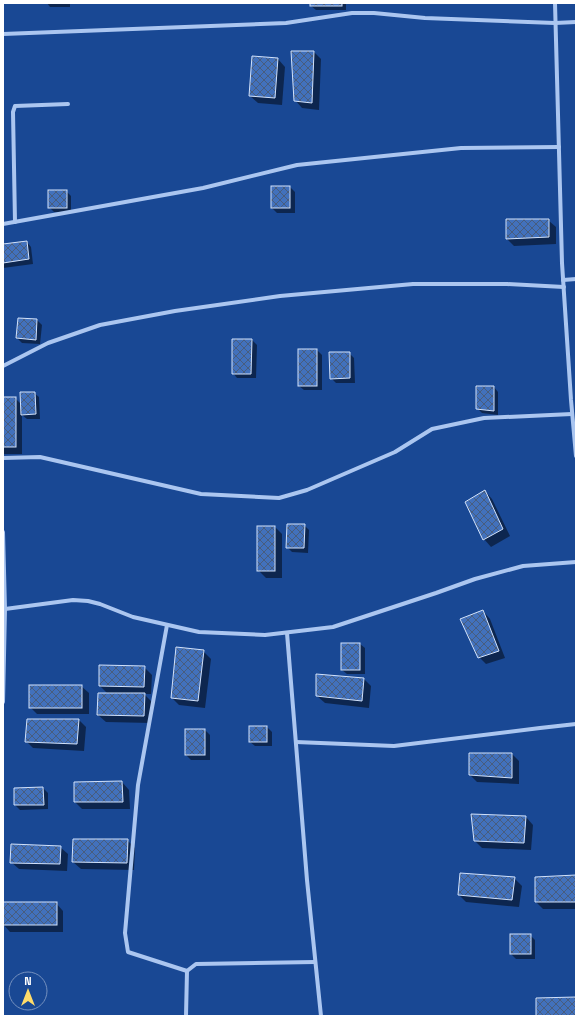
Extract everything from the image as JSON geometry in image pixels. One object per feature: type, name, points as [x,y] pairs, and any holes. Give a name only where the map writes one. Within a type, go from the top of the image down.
[{"type":"street","points":[[555,3],[562,262],[572,414],[575,419],[576,456]]},
{"type":"street","points":[[3,34],[286,23],[352,13],[374,13],[426,18],[556,23],[576,22]]},
{"type":"street","points":[[15,222],[13,112],[15,106],[68,104]]},
{"type":"street","points":[[3,224],[203,188],[297,165],[461,148],[559,147]]},
{"type":"street","points":[[563,280],[576,279]]},
{"type":"street","points":[[3,366],[48,343],[100,325],[176,311],[265,298],[413,284],[507,284],[564,286]]},
{"type":"street","points":[[3,458],[40,457],[201,494],[279,498],[307,490],[395,452],[432,429],[484,418],[572,414]]},
{"type":"street","points":[[3,532],[5,609],[3,702]]},
{"type":"street","points":[[5,609],[73,600],[88,601],[133,617],[200,632],[265,635],[333,627],[474,579],[516,568],[576,562]]},
{"type":"street","points":[[167,624],[138,785],[125,933],[128,952],[187,971]]},
{"type":"street","points":[[287,633],[321,1016]]},
{"type":"street","points":[[296,742],[394,746],[576,724]]},
{"type":"street","points":[[187,971],[196,964],[316,962]]},
{"type":"street","points":[[186,1016],[187,971]]},
{"type":"building","points":[[310,3],[342,3],[342,6],[310,6]]},
{"type":"building","points":[[291,51],[314,51],[312,103],[294,101]]},
{"type":"building","points":[[252,56],[278,58],[275,98],[249,96]]},
{"type":"building","points":[[271,186],[290,186],[290,208],[271,208]]},
{"type":"building","points":[[48,190],[67,190],[67,208],[48,208]]},
{"type":"building","points":[[506,219],[549,219],[549,237],[506,239]]},
{"type":"building","points":[[27,241],[29,259],[3,263],[3,244]]},
{"type":"building","points":[[18,318],[37,319],[36,340],[16,338]]},
{"type":"building","points":[[232,339],[252,339],[251,374],[232,374]]},
{"type":"building","points":[[298,349],[317,349],[317,386],[298,386]]},
{"type":"building","points":[[329,352],[350,352],[350,378],[330,379]]},
{"type":"building","points":[[476,386],[494,386],[494,411],[476,409]]},
{"type":"building","points":[[20,392],[35,392],[36,414],[21,415]]},
{"type":"building","points":[[3,397],[16,397],[16,447],[3,447]]},
{"type":"building","points":[[485,490],[503,529],[483,540],[465,502]]},
{"type":"building","points":[[287,524],[305,524],[304,548],[286,548]]},
{"type":"building","points":[[257,526],[275,526],[275,571],[257,571]]},
{"type":"building","points":[[483,610],[499,651],[478,658],[460,619]]},
{"type":"building","points":[[341,643],[360,643],[360,670],[341,670]]},
{"type":"building","points":[[176,647],[204,650],[198,701],[171,698]]},
{"type":"building","points":[[99,665],[145,666],[144,687],[99,686]]},
{"type":"building","points":[[316,674],[364,678],[362,701],[316,696]]},
{"type":"building","points":[[29,685],[82,685],[82,708],[29,708]]},
{"type":"building","points":[[98,693],[145,693],[144,716],[97,715]]},
{"type":"building","points":[[27,719],[79,719],[77,744],[25,742]]},
{"type":"building","points":[[249,726],[267,726],[267,742],[249,742]]},
{"type":"building","points":[[185,729],[205,729],[205,755],[185,755]]},
{"type":"building","points":[[469,753],[512,753],[512,778],[469,775]]},
{"type":"building","points":[[122,781],[123,802],[74,802],[74,782]]},
{"type":"building","points":[[43,787],[44,805],[14,805],[14,788]]},
{"type":"building","points":[[471,814],[526,816],[524,843],[474,841]]},
{"type":"building","points":[[73,839],[128,839],[127,863],[72,862]]},
{"type":"building","points":[[11,844],[61,846],[60,864],[10,863]]},
{"type":"building","points":[[460,873],[515,877],[512,900],[458,895]]},
{"type":"building","points":[[576,875],[576,902],[535,902],[535,877]]},
{"type":"building","points":[[3,902],[57,902],[57,925],[3,925]]},
{"type":"building","points":[[510,934],[531,934],[531,954],[510,954]]},
{"type":"building","points":[[576,997],[576,1016],[536,1016],[536,998]]}]
